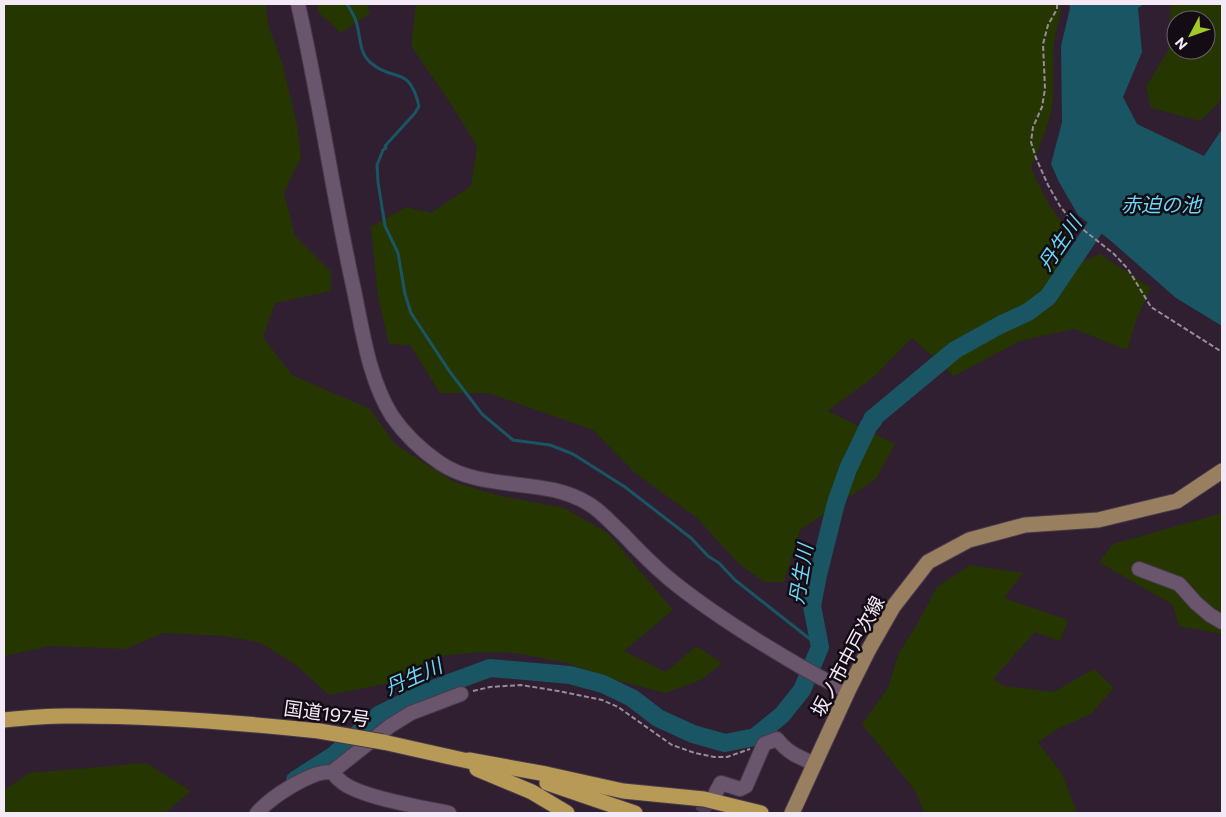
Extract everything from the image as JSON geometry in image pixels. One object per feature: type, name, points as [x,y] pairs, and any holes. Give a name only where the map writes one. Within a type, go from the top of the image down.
[{"type":"highway","name":"国道197号","points":[[4,720],[63,716],[151,717],[235,722],[319,731],[469,760],[579,793],[635,813]]},
{"type":"highway","points":[[383,742],[487,772],[532,792],[567,813]]},
{"type":"highway","points":[[469,760],[623,791],[704,798],[761,813]]},
{"type":"main road","name":"坂ノ市中戸次線","points":[[792,813],[869,649],[893,607],[928,562],[969,540],[1025,525],[1098,520],[1178,501],[1222,471]]},
{"type":"street","points":[[298,4],[310,58],[342,237],[362,328],[374,374],[382,395],[391,415],[404,432],[417,447],[442,465],[467,476],[490,482],[548,489],[570,495],[588,503],[605,516],[664,574],[692,598],[795,664],[821,679],[848,691]]},
{"type":"street","points":[[1139,569],[1179,584],[1196,603],[1222,622]]},
{"type":"street","points":[[256,813],[264,804],[281,792],[323,772],[332,772],[390,726],[460,694]]},
{"type":"street","points":[[716,792],[721,783],[740,789],[746,786],[764,744],[777,739],[786,750],[815,764]]},
{"type":"street","points":[[332,772],[342,783],[353,789],[374,796],[448,813]]},
{"type":"path","points":[[1057,4],[1057,10],[1048,25],[1043,44],[1045,89],[1042,107],[1033,127],[1032,142],[1036,158],[1048,185],[1060,206],[1071,220],[1114,254],[1128,269],[1151,306],[1222,352]]},
{"type":"path","points":[[460,694],[490,687],[521,685],[558,690],[602,700],[632,715],[672,745],[695,753],[728,757],[764,744]]},
{"type":"green space","points":[[4,4],[266,4],[268,24],[283,66],[297,125],[301,157],[284,193],[295,236],[331,272],[331,291],[275,303],[263,337],[292,375],[370,409],[395,444],[454,482],[501,496],[564,508],[608,533],[673,610],[624,651],[666,672],[696,646],[722,663],[701,680],[665,693],[612,679],[567,663],[516,653],[480,652],[440,656],[389,683],[329,695],[296,665],[261,643],[225,636],[163,633],[126,649],[50,646],[4,656]]},
{"type":"green space","points":[[318,4],[367,4],[370,13],[341,33],[318,12]]},
{"type":"green space","points":[[416,4],[1061,4],[1054,45],[1052,108],[1031,168],[1048,203],[1069,233],[1062,257],[1081,262],[1100,254],[1151,288],[1137,318],[1127,350],[1074,329],[1020,341],[954,376],[912,338],[875,376],[828,411],[895,444],[876,479],[800,530],[784,582],[764,582],[737,562],[697,518],[635,473],[593,430],[488,393],[440,393],[410,345],[389,344],[378,297],[371,227],[406,207],[431,213],[471,186],[477,146],[411,46]]},
{"type":"green space","points":[[1171,4],[1222,4],[1222,92],[1219,103],[1200,121],[1151,108],[1146,87],[1166,53],[1166,60],[1216,60],[1216,10],[1171,10]]},
{"type":"green space","points":[[1222,513],[1222,634],[1179,626],[1173,605],[1099,562],[1113,544]]},
{"type":"green space","points":[[970,565],[1023,573],[1004,598],[1068,620],[1060,641],[1035,632],[993,679],[1004,686],[1053,692],[1094,669],[1114,688],[1091,714],[1061,727],[1038,742],[1062,774],[1077,813],[924,813],[916,792],[862,724],[888,688],[898,655],[937,587]]},
{"type":"green space","points":[[146,763],[191,791],[165,813],[4,813],[4,790],[29,773]]},
{"type":"water","name":"赤迫の池","points":[[1069,4],[1144,4],[1138,8],[1142,52],[1123,97],[1137,124],[1204,156],[1222,129],[1222,326],[1176,298],[1078,215],[1059,182],[1051,164],[1062,122],[1061,46],[1070,8]]},
{"type":"waterway","points":[[347,4],[356,21],[362,49],[367,59],[379,69],[400,76],[411,84],[419,106],[385,146],[386,148],[383,150],[377,165],[378,182],[385,226],[398,253],[405,294],[411,313],[450,372],[482,414],[513,440],[550,445],[573,454],[625,487],[691,538],[735,580],[820,647]]},
{"type":"waterway","name":"丹生川","points":[[295,780],[334,755],[380,714],[425,692],[490,668],[570,675],[603,684],[632,698],[658,718],[693,734],[725,743],[755,737],[782,715],[802,690],[820,647],[812,606],[818,575],[836,503],[848,469],[869,425],[873,421],[872,419],[955,350],[1028,312],[1048,297],[1100,220],[1113,218]]},
{"type":"tunnel","points":[[701,813],[716,792]]}]
